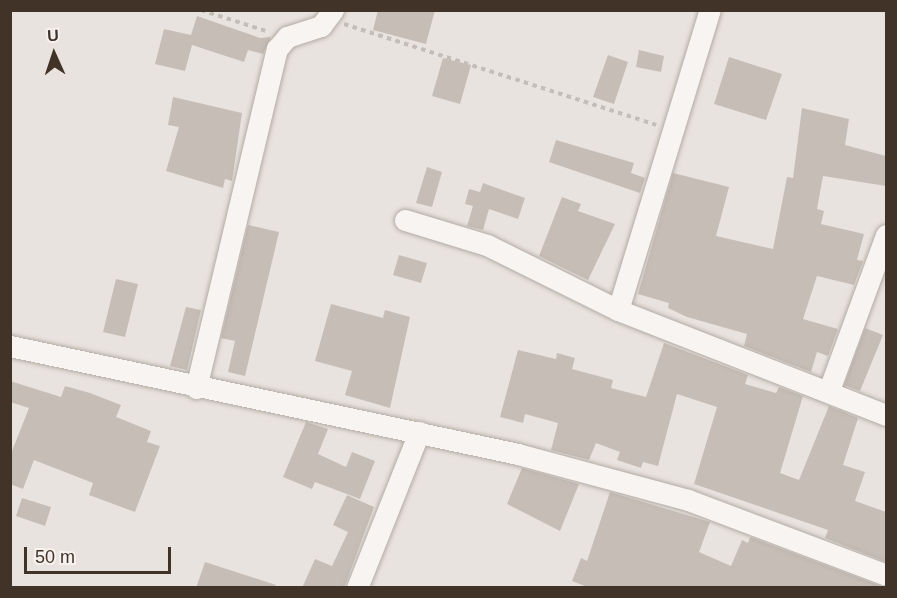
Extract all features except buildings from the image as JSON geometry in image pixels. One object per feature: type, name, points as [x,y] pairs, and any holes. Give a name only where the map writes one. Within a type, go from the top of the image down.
[{"type":"street","points":[[618,310],[676,132],[710,10]]},
{"type":"street","points":[[196,388],[277,49],[287,37],[321,26],[332,14]]},
{"type":"street","points":[[405,220],[487,245],[618,310],[829,390],[886,415]]},
{"type":"street","points":[[829,390],[886,236]]},
{"type":"street","points":[[10,346],[196,388],[419,432],[688,500],[886,575]]},
{"type":"street","points":[[357,588],[419,432]]},
{"type":"path","points":[[201,10],[287,37]]},
{"type":"path","points":[[332,14],[676,132]]}]
